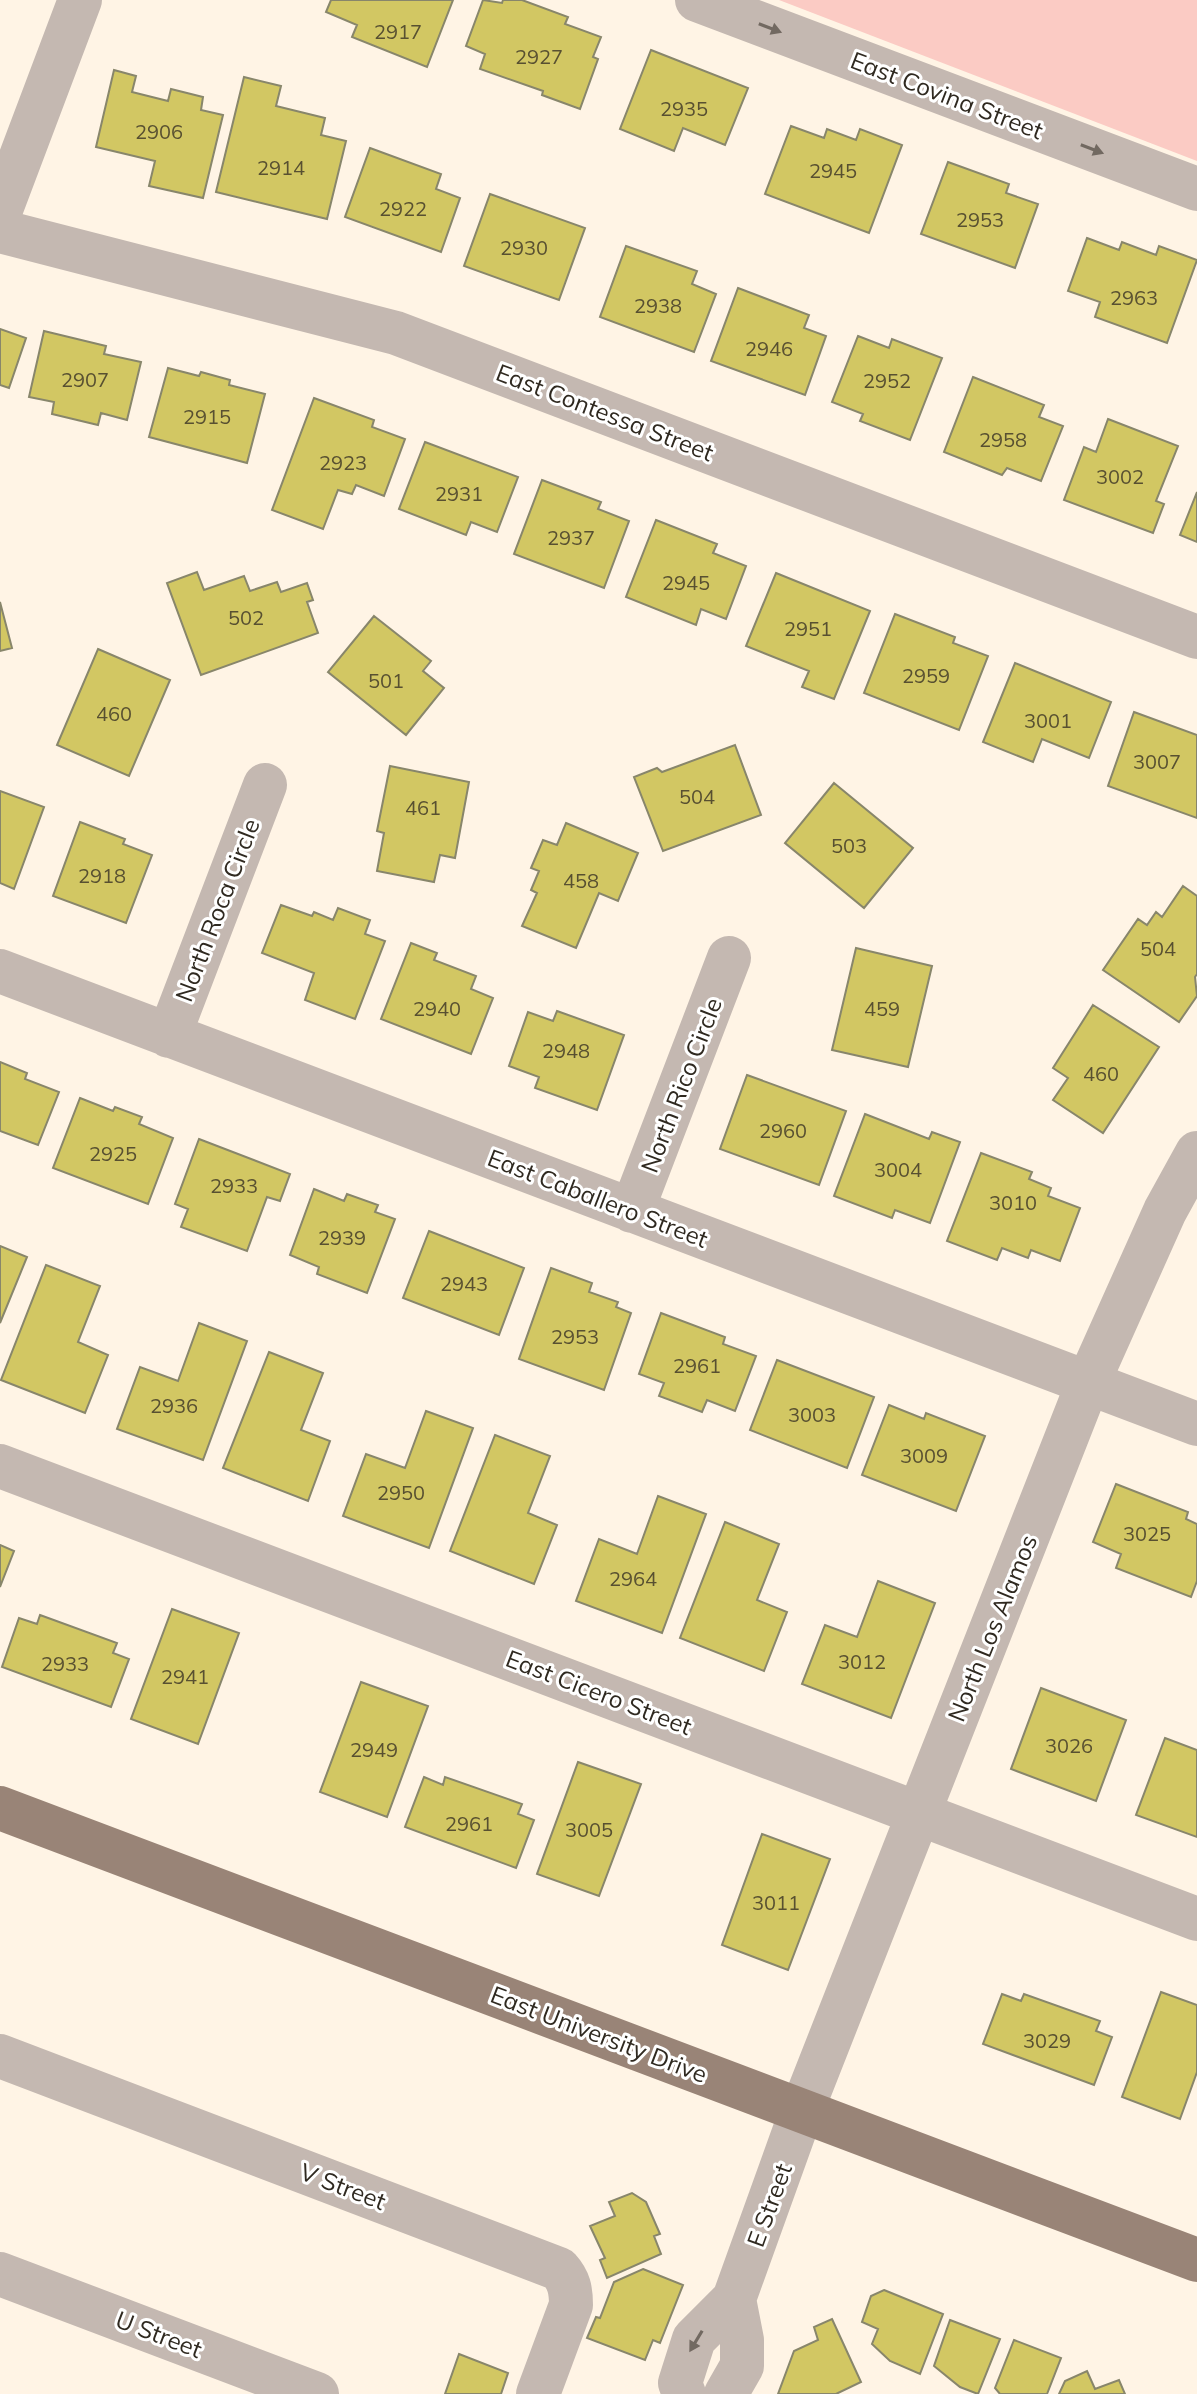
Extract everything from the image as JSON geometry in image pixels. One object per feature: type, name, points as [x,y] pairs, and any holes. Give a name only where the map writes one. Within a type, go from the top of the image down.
[{"type":"main road","name":"East University Drive","points":[[0,1808],[1197,2260]]},
{"type":"street","points":[[0,212],[80,0]]},
{"type":"street","name":"East Covina Street","points":[[697,0],[1197,189]]},
{"type":"street","name":"East Contessa Street","points":[[0,231],[396,333],[1197,637]]},
{"type":"street","name":"North Roca Circle","points":[[169,1036],[265,785]]},
{"type":"street","name":"North Rico Circle","points":[[632,1211],[729,958]]},
{"type":"street","name":"East Caballero Street","points":[[0,971],[1197,1424]]},
{"type":"street","name":"North Los Alamos","points":[[802,2110],[1088,1383],[1165,1211],[1197,1153]]},
{"type":"street","name":"East Cicero Street","points":[[0,1466],[1197,1919]]},
{"type":"street","name":"V Street","points":[[0,2056],[559,2269],[567,2278],[571,2305],[538,2394]]},
{"type":"street","name":"E Street","points":[[684,2394],[680,2383],[694,2339],[734,2299],[802,2110]]},
{"type":"street","name":"U Street","points":[[0,2274],[317,2394]]},
{"type":"street","points":[[726,2394],[742,2366],[742,2340],[734,2299]]},
{"type":"shaded area","points":[[779,0],[1197,0],[1197,161]]},
{"type":"building","points":[[331,0],[453,0],[427,67],[352,37],[357,25],[326,12]]},
{"type":"building","points":[[483,0],[502,3],[503,0],[522,0],[568,17],[565,24],[601,37],[593,57],[598,59],[580,109],[542,95],[543,91],[480,69],[485,54],[466,46]]},
{"type":"building","points":[[651,50],[748,88],[725,145],[683,128],[674,151],[620,129]]},
{"type":"building","points":[[114,70],[136,76],[132,92],[168,101],[171,89],[203,97],[201,110],[223,115],[203,198],[149,186],[155,161],[96,147]]},
{"type":"building","points":[[244,77],[281,86],[276,106],[325,118],[321,135],[346,141],[327,219],[216,192]]},
{"type":"building","points":[[791,126],[824,138],[827,129],[856,140],[860,129],[902,145],[869,233],[765,194]]},
{"type":"building","points":[[370,148],[441,174],[436,189],[460,198],[441,252],[345,217]]},
{"type":"building","points":[[948,162],[1009,184],[1006,193],[1038,204],[1015,268],[921,234]]},
{"type":"building","points":[[490,194],[585,228],[559,300],[464,266]]},
{"type":"building","points":[[1087,238],[1119,250],[1122,242],[1156,255],[1159,246],[1197,260],[1167,343],[1095,317],[1100,302],[1068,291]]},
{"type":"building","points":[[626,246],[697,271],[692,284],[716,294],[694,352],[600,317]]},
{"type":"building","points":[[738,288],[809,315],[804,328],[826,336],[805,395],[711,361]]},
{"type":"building","points":[[0,329],[26,338],[9,388],[0,385]]},
{"type":"building","points":[[44,331],[106,346],[104,354],[141,362],[127,420],[101,413],[98,425],[52,414],[54,402],[29,397]]},
{"type":"building","points":[[858,336],[889,348],[892,339],[942,358],[910,440],[860,421],[863,414],[832,402]]},
{"type":"building","points":[[168,368],[199,376],[201,372],[230,380],[229,385],[265,394],[247,463],[149,437]]},
{"type":"building","points":[[973,377],[1044,405],[1039,417],[1063,426],[1041,481],[1007,468],[1002,475],[944,452]]},
{"type":"building","points":[[314,398],[374,420],[372,427],[405,439],[384,496],[356,485],[352,494],[338,490],[323,529],[272,510]]},
{"type":"building","points":[[1108,419],[1178,446],[1156,501],[1164,504],[1153,533],[1064,500],[1084,447],[1096,452]]},
{"type":"building","points":[[425,442],[518,477],[497,532],[471,522],[466,535],[399,509]]},
{"type":"building","points":[[542,480],[601,502],[598,509],[629,521],[604,588],[514,554]]},
{"type":"building","points":[[1197,492],[1197,542],[1180,535]]},
{"type":"building","points":[[656,520],[717,544],[713,553],[746,566],[726,619],[701,609],[696,625],[626,597]]},
{"type":"building","points":[[197,572],[204,590],[244,576],[250,591],[277,582],[281,592],[307,583],[313,600],[307,602],[318,633],[201,675],[167,583]]},
{"type":"building","points":[[776,573],[870,611],[834,699],[802,687],[809,671],[746,646]]},
{"type":"building","points":[[0,602],[12,648],[0,651]]},
{"type":"building","points":[[895,614],[955,637],[953,643],[988,656],[959,730],[864,693]]},
{"type":"building","points":[[374,616],[431,661],[423,671],[444,688],[406,735],[328,672]]},
{"type":"building","points":[[98,649],[170,680],[129,776],[57,745]]},
{"type":"building","points":[[1015,663],[1111,702],[1089,758],[1042,739],[1033,762],[983,742]]},
{"type":"building","points":[[1134,712],[1197,735],[1197,818],[1108,786]]},
{"type":"building","points":[[735,745],[761,815],[663,851],[634,777],[657,768],[662,772]]},
{"type":"building","points":[[390,766],[469,782],[455,858],[440,855],[434,882],[377,871],[384,833],[377,831]]},
{"type":"building","points":[[834,783],[913,848],[864,908],[785,843]]},
{"type":"building","points":[[0,791],[44,807],[14,889],[0,883]]},
{"type":"building","points":[[80,822],[125,839],[123,844],[152,855],[126,923],[53,896]]},
{"type":"building","points":[[566,823],[638,853],[618,901],[599,893],[576,948],[522,926],[537,893],[531,890],[539,871],[531,868],[543,840],[557,845]]},
{"type":"building","points":[[1183,886],[1197,896],[1197,996],[1179,1022],[1103,970],[1138,919],[1147,925],[1156,912],[1162,917]]},
{"type":"building","points":[[281,905],[312,916],[314,912],[333,920],[338,908],[370,920],[365,934],[385,941],[355,1019],[305,1000],[314,973],[262,953]]},
{"type":"building","points":[[411,943],[437,953],[434,960],[476,976],[471,989],[493,998],[471,1054],[381,1019]]},
{"type":"building","points":[[856,948],[932,966],[908,1067],[832,1050]]},
{"type":"building","points":[[1093,1005],[1159,1047],[1103,1133],[1053,1100],[1068,1078],[1053,1068]]},
{"type":"building","points":[[557,1011],[624,1035],[597,1110],[535,1088],[539,1077],[509,1066],[528,1012],[553,1021]]},
{"type":"building","points":[[0,1062],[27,1073],[25,1079],[59,1092],[38,1145],[0,1131]]},
{"type":"building","points":[[747,1075],[846,1111],[819,1185],[720,1149]]},
{"type":"building","points":[[80,1098],[113,1111],[115,1107],[142,1117],[139,1124],[173,1138],[148,1204],[53,1168]]},
{"type":"building","points":[[865,1114],[929,1139],[932,1132],[960,1142],[930,1223],[895,1210],[892,1218],[834,1196]]},
{"type":"building","points":[[199,1139],[290,1174],[280,1201],[267,1197],[247,1251],[181,1227],[188,1209],[175,1204]]},
{"type":"building","points":[[981,1153],[1032,1172],[1029,1179],[1051,1188],[1048,1196],[1080,1208],[1060,1261],[1031,1250],[1028,1258],[1002,1248],[997,1260],[947,1241]]},
{"type":"building","points":[[314,1189],[344,1201],[347,1194],[378,1205],[375,1212],[395,1219],[367,1293],[317,1274],[319,1267],[290,1255]]},
{"type":"building","points":[[429,1231],[524,1268],[499,1335],[403,1298]]},
{"type":"building","points":[[0,1246],[27,1257],[0,1323]]},
{"type":"building","points":[[46,1265],[100,1286],[78,1342],[108,1355],[85,1413],[1,1380]]},
{"type":"building","points":[[551,1268],[592,1283],[589,1292],[618,1302],[616,1307],[631,1313],[604,1390],[519,1359]]},
{"type":"building","points":[[661,1313],[725,1337],[723,1344],[756,1356],[735,1411],[707,1400],[702,1412],[659,1396],[664,1383],[639,1374]]},
{"type":"building","points":[[199,1323],[247,1341],[203,1460],[117,1429],[140,1367],[178,1381]]},
{"type":"building","points":[[269,1352],[323,1373],[301,1430],[330,1441],[308,1501],[223,1468]]},
{"type":"building","points":[[777,1360],[874,1397],[847,1468],[750,1430]]},
{"type":"building","points":[[889,1405],[924,1419],[926,1413],[985,1436],[956,1511],[862,1475]]},
{"type":"building","points":[[426,1411],[473,1428],[429,1548],[343,1516],[366,1454],[405,1468]]},
{"type":"building","points":[[495,1435],[550,1456],[528,1513],[557,1525],[534,1584],[450,1551]]},
{"type":"building","points":[[1116,1484],[1188,1512],[1186,1519],[1197,1524],[1197,1581],[1191,1597],[1116,1568],[1121,1554],[1093,1542]]},
{"type":"building","points":[[658,1496],[706,1514],[662,1633],[576,1601],[599,1539],[637,1554]]},
{"type":"building","points":[[725,1522],[779,1544],[757,1600],[787,1612],[764,1671],[680,1638]]},
{"type":"building","points":[[0,1545],[14,1551],[0,1587]]},
{"type":"building","points":[[878,1581],[935,1603],[891,1718],[802,1684],[825,1625],[857,1637]]},
{"type":"building","points":[[172,1609],[239,1633],[198,1744],[131,1719]]},
{"type":"building","points":[[40,1615],[117,1643],[113,1653],[129,1659],[111,1707],[2,1667],[19,1618],[37,1624]]},
{"type":"building","points":[[361,1682],[428,1706],[387,1817],[320,1792]]},
{"type":"building","points":[[1041,1688],[1126,1720],[1096,1801],[1011,1769]]},
{"type":"building","points":[[1165,1738],[1197,1750],[1197,1837],[1136,1815]]},
{"type":"building","points":[[578,1762],[641,1784],[599,1896],[537,1874]]},
{"type":"building","points":[[424,1777],[443,1785],[445,1777],[522,1804],[518,1814],[534,1820],[516,1868],[405,1827]]},
{"type":"building","points":[[762,1834],[830,1859],[788,1970],[722,1945]]},
{"type":"building","points":[[1161,1992],[1197,2005],[1197,2072],[1180,2119],[1122,2097]]},
{"type":"building","points":[[1002,1994],[1021,2001],[1024,1994],[1100,2021],[1096,2031],[1112,2037],[1094,2085],[983,2044]]},
{"type":"building","points":[[632,2193],[646,2202],[660,2234],[654,2236],[661,2254],[607,2278],[600,2260],[605,2258],[590,2226],[615,2216],[609,2202]]},
{"type":"building","points":[[643,2269],[683,2285],[660,2343],[653,2340],[645,2360],[587,2338],[596,2317],[600,2318],[614,2282]]},
{"type":"building","points":[[884,2290],[943,2314],[920,2374],[890,2361],[872,2344],[878,2329],[862,2322],[871,2296]]},
{"type":"building","points":[[832,2319],[861,2382],[836,2394],[778,2394],[794,2351],[818,2340],[814,2327]]},
{"type":"building","points":[[950,2320],[1000,2339],[978,2394],[960,2387],[934,2366]]},
{"type":"building","points":[[1014,2340],[1061,2358],[1047,2394],[1000,2394],[995,2388]]},
{"type":"building","points":[[459,2354],[508,2373],[501,2394],[445,2394]]},
{"type":"building","points":[[1087,2371],[1095,2389],[1119,2380],[1125,2394],[1059,2394],[1065,2381]]}]
